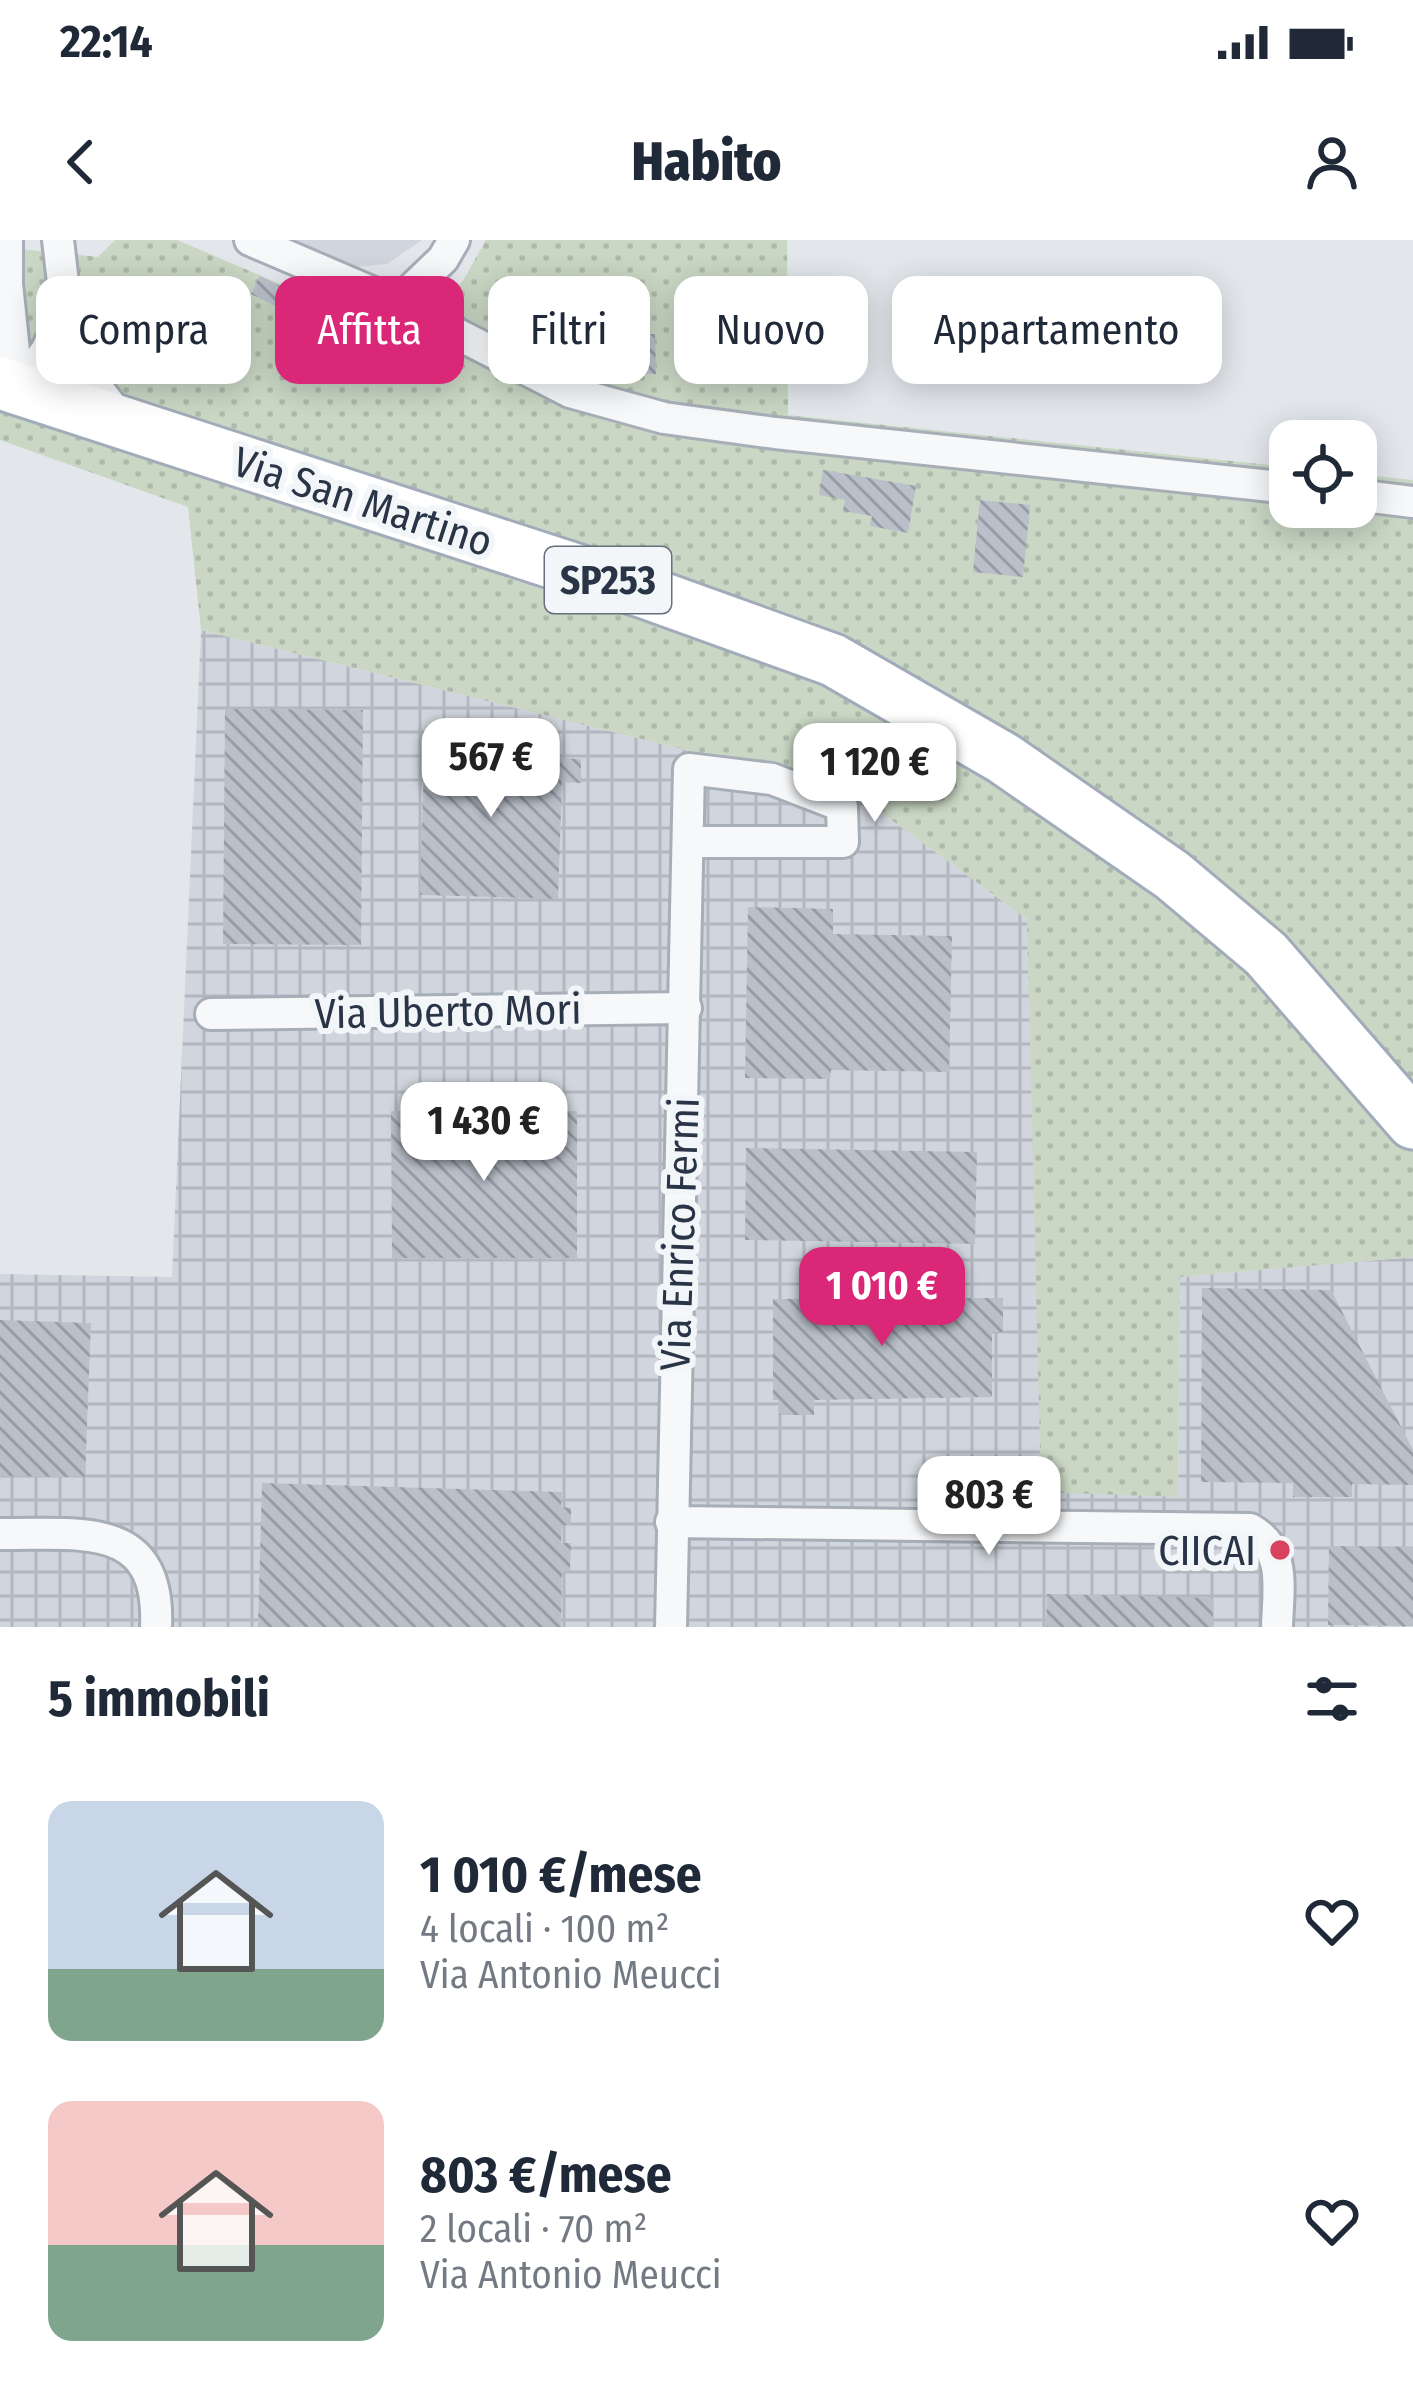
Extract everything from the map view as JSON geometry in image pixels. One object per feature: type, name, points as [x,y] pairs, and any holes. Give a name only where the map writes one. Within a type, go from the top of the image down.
[{"type":"main road","name":"Via San Martino","points":[[9,386],[647,593],[833,660],[1003,758],[1172,874],[1265,954],[1413,1123]]},
{"type":"street","points":[[8,240],[3,289],[9,386]]},
{"type":"street","points":[[250,240],[335,276]]},
{"type":"street","points":[[426,276],[454,240]]},
{"type":"street","points":[[60,241],[62,276]]},
{"type":"street","points":[[464,337],[570,392],[664,418],[1269,486]]},
{"type":"street","points":[[9,386],[36,360]]},
{"type":"street","points":[[97,384],[128,424]]},
{"type":"street","points":[[1377,498],[1413,502]]},
{"type":"street","name":"Via Enrico Fermi","points":[[671,1627],[689,769],[772,779],[842,806],[843,842],[688,842]]},
{"type":"street","name":"Via Uberto Mori","points":[[211,1014],[686,1008]]},
{"type":"street","points":[[671,1522],[1250,1529],[1262,1536],[1278,1560],[1277,1627]]},
{"type":"street","points":[[0,1534],[111,1539],[145,1564],[154,1584],[156,1616]]},
{"type":"shaded area","points":[[290,240],[422,240],[387,264],[356,267],[333,262]]},
{"type":"shaded area","points":[[201,630],[852,791],[1027,919],[1037,1256],[1178,1497],[1180,1277],[1413,1257],[1413,1627],[0,1627],[0,1274],[172,1277]]},
{"type":"green space","points":[[115,240],[177,240],[275,282],[275,384],[464,384],[464,279],[486,240],[787,240],[787,276],[674,276],[674,384],[788,384],[788,415],[1269,465],[1269,528],[1377,528],[1377,476],[1413,480],[1413,1257],[1180,1277],[1178,1497],[1041,1492],[1027,919],[852,791],[201,630],[188,507],[0,440],[0,247],[98,257]]},
{"type":"building","points":[[260,276],[275,284],[275,306],[251,294]]},
{"type":"building","points":[[650,334],[655,334],[656,374],[650,374]]},
{"type":"building","points":[[823,470],[916,486],[908,533],[870,526],[872,516],[843,511],[845,500],[819,495]]},
{"type":"building","points":[[980,500],[1030,505],[1023,577],[973,572]]},
{"type":"building","points":[[225,709],[363,710],[361,945],[223,944]]},
{"type":"building","points":[[425,731],[491,733],[490,756],[581,759],[581,783],[562,782],[558,899],[420,895]]},
{"type":"building","points":[[748,907],[833,909],[833,934],[952,936],[949,1072],[831,1070],[830,1079],[745,1078]]},
{"type":"building","points":[[391,1111],[577,1111],[577,1258],[392,1258]]},
{"type":"building","points":[[746,1148],[977,1152],[975,1244],[745,1240]]},
{"type":"building","points":[[1202,1288],[1331,1290],[1413,1450],[1413,1485],[1352,1484],[1352,1497],[1293,1497],[1293,1483],[1201,1482]]},
{"type":"building","points":[[1003,1298],[1003,1332],[992,1332],[992,1397],[814,1400],[814,1415],[779,1415],[779,1400],[773,1400],[773,1299]]},
{"type":"building","points":[[0,1320],[91,1323],[85,1477],[0,1476]]},
{"type":"building","points":[[262,1483],[562,1492],[561,1507],[571,1508],[571,1525],[562,1525],[561,1543],[571,1543],[570,1571],[562,1572],[561,1627],[258,1627]]},
{"type":"building","points":[[1329,1546],[1413,1547],[1413,1626],[1328,1625]]},
{"type":"building","points":[[1047,1594],[1213,1598],[1213,1627],[1046,1627]]},
{"type":"place","name":"CIICAI","points":[[1280,1550]]}]
